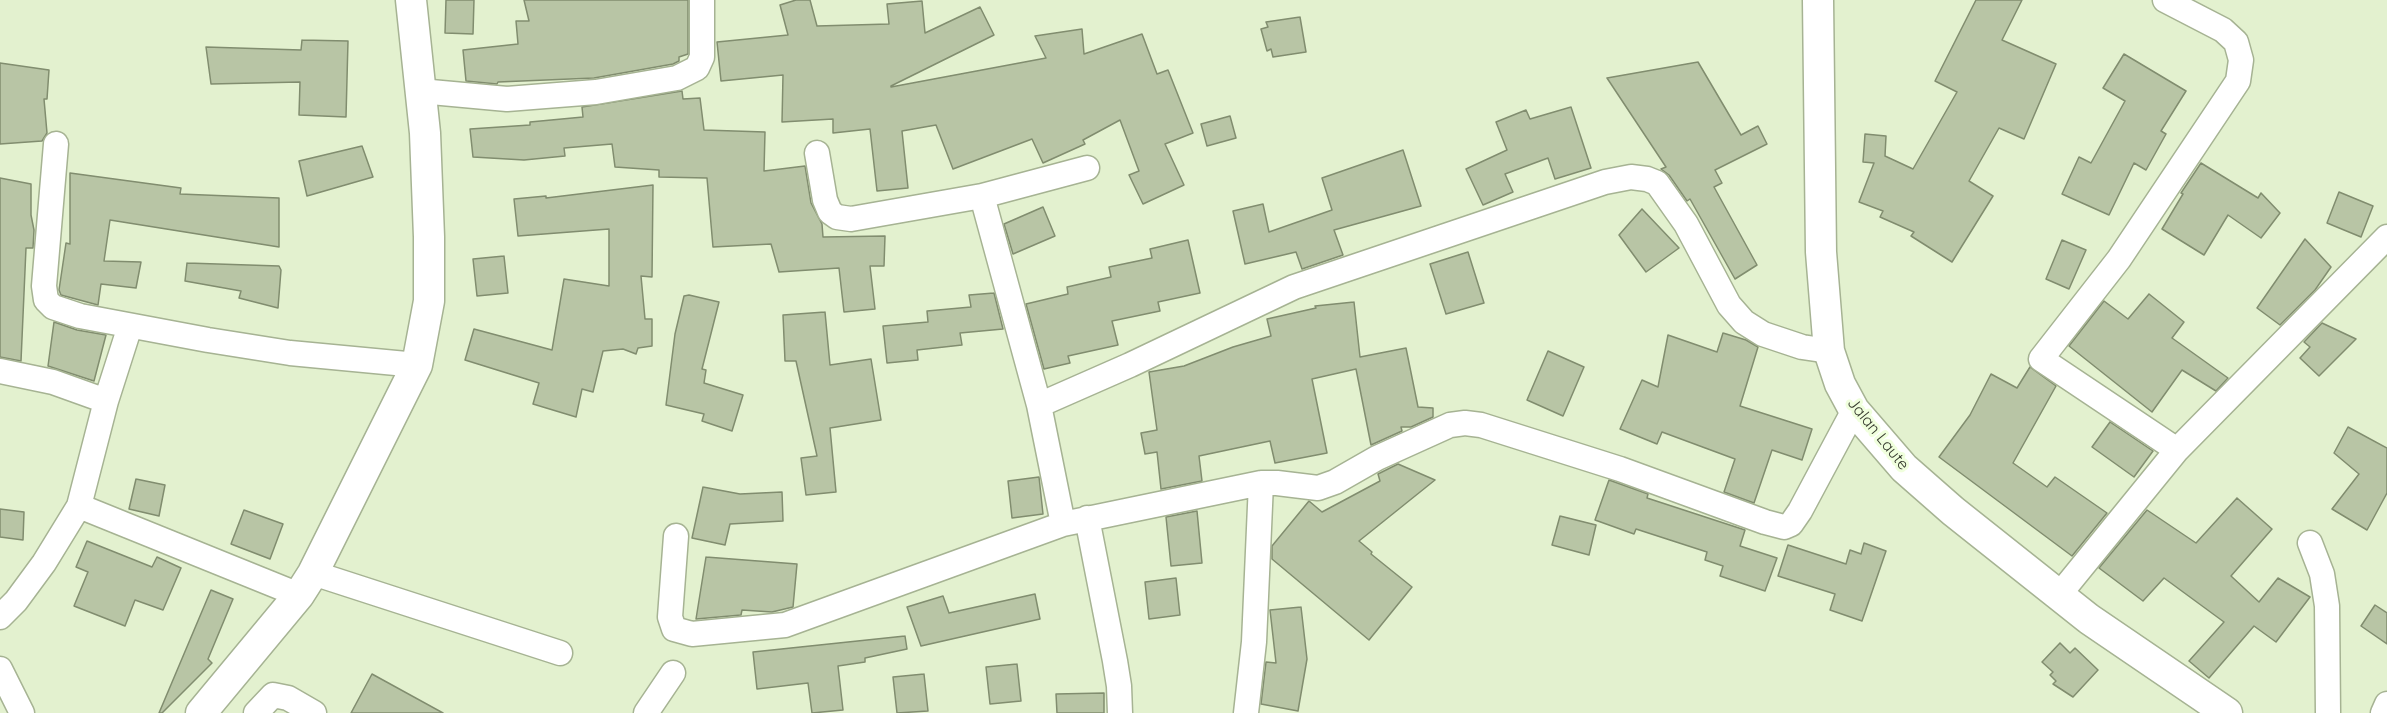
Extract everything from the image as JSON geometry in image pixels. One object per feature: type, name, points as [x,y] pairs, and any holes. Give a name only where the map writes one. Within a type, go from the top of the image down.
[{"type":"street","points":[[201,713],[306,584],[417,366],[429,302],[425,133],[411,0]]},
{"type":"street","points":[[420,91],[507,99],[596,92],[677,78],[697,68],[702,57],[702,0]]},
{"type":"street","name":"Jalan Laute","points":[[1818,0],[1821,252],[1829,351],[1840,384],[1854,410],[1904,468],[1953,511],[2089,619],[2227,713]]},
{"type":"street","points":[[2165,0],[2223,30],[2236,42],[2241,60],[2238,81],[2119,259],[2041,359],[2177,450]]},
{"type":"street","points":[[56,144],[44,286],[46,300],[53,307],[130,326],[290,353],[417,366]]},
{"type":"street","points":[[817,153],[825,200],[830,212],[851,219],[982,196],[1087,168]]},
{"type":"street","points":[[1039,405],[1130,366],[1294,287],[1605,182],[1631,177],[1657,183],[1664,191],[1686,224],[1729,305],[1744,322],[1763,334],[1802,347],[1829,351]]},
{"type":"street","points":[[982,196],[1039,405],[1063,524]]},
{"type":"street","points":[[2059,595],[2177,450],[2387,237]]},
{"type":"street","points":[[0,617],[16,601],[44,563],[79,506],[106,400],[130,326]]},
{"type":"street","points":[[0,371],[53,382],[106,400]]},
{"type":"street","points":[[676,536],[671,624],[674,629],[692,634],[797,622],[1063,524],[1261,483],[1318,488],[1335,482],[1377,459],[1450,425],[1465,423],[1481,425],[1620,469],[1784,527],[1791,524],[1800,511],[1854,410]]},
{"type":"street","points":[[1246,713],[1254,642],[1261,483]]},
{"type":"street","points":[[79,506],[306,584],[560,653]]},
{"type":"street","points":[[1087,518],[1115,661],[1120,713]]},
{"type":"street","points":[[2310,543],[2322,574],[2327,606],[2328,713]]},
{"type":"street","points":[[0,669],[22,713]]},
{"type":"street","points":[[646,713],[672,673]]},
{"type":"street","points":[[256,713],[273,695],[278,695],[314,713]]},
{"type":"street","points":[[2384,713],[2387,704]]},
{"type":"building","points":[[446,0],[474,0],[473,34],[445,33]]},
{"type":"building","points":[[524,0],[688,0],[688,54],[679,57],[679,61],[673,64],[594,78],[498,82],[497,84],[466,81],[463,50],[518,44],[516,21],[529,21]]},
{"type":"building","points":[[796,0],[810,0],[817,26],[889,24],[887,4],[922,1],[925,33],[980,7],[994,35],[891,87],[1046,58],[1035,36],[1082,29],[1084,54],[1142,34],[1157,74],[1168,70],[1193,133],[1165,144],[1184,185],[1143,204],[1129,175],[1139,171],[1120,120],[1083,140],[1085,144],[1043,163],[1032,139],[953,169],[936,125],[902,131],[908,188],[877,191],[870,129],[833,133],[833,119],[782,122],[783,75],[721,81],[717,42],[788,35],[780,5]]},
{"type":"building","points":[[1976,0],[2022,0],[2002,40],[2056,64],[2024,139],[1999,128],[1969,181],[1993,196],[1952,262],[1911,236],[1914,232],[1880,217],[1883,211],[1859,202],[1874,163],[1863,162],[1865,134],[1886,136],[1885,156],[1913,169],[1957,92],[1935,81]]},
{"type":"building","points":[[1300,17],[1306,52],[1273,57],[1271,49],[1267,51],[1261,29],[1268,27],[1266,22]]},
{"type":"building","points":[[302,40],[348,41],[346,117],[299,115],[300,82],[211,84],[206,47],[301,50]]},
{"type":"building","points":[[2124,54],[2186,91],[2161,131],[2166,134],[2146,170],[2134,163],[2109,215],[2062,194],[2079,157],[2091,163],[2125,101],[2103,88]]},
{"type":"building","points":[[1698,62],[1741,135],[1758,126],[1767,144],[1715,170],[1722,183],[1714,187],[1757,265],[1735,279],[1690,199],[1687,201],[1669,175],[1661,169],[1666,167],[1607,78]]},
{"type":"building","points":[[0,63],[49,70],[47,99],[44,99],[47,133],[42,141],[0,144]]},
{"type":"building","points":[[682,91],[683,99],[700,98],[704,130],[765,132],[764,171],[805,166],[811,203],[822,224],[823,237],[885,236],[884,266],[870,266],[875,309],[844,312],[839,268],[779,272],[771,244],[713,247],[707,178],[659,177],[659,170],[615,167],[612,144],[564,148],[565,156],[524,160],[473,157],[470,129],[530,125],[530,122],[583,117],[582,107]]},
{"type":"building","points":[[1571,107],[1591,168],[1555,179],[1548,158],[1505,174],[1513,192],[1483,205],[1466,169],[1507,150],[1496,122],[1526,110],[1530,119]]},
{"type":"building","points":[[1230,116],[1236,138],[1207,146],[1201,124]]},
{"type":"building","points":[[362,146],[373,177],[307,196],[299,161]]},
{"type":"building","points":[[1403,150],[1421,206],[1334,230],[1343,255],[1302,269],[1296,252],[1245,264],[1233,211],[1263,204],[1269,232],[1332,210],[1322,178]]},
{"type":"building","points":[[2201,163],[2258,198],[2261,193],[2280,213],[2261,238],[2228,215],[2204,255],[2162,229],[2183,194],[2181,193]]},
{"type":"building","points":[[70,173],[181,188],[180,194],[279,198],[279,247],[110,220],[104,261],[141,262],[136,288],[101,284],[98,305],[61,295],[59,290],[66,243],[70,244]]},
{"type":"building","points":[[0,178],[31,184],[33,248],[26,248],[21,361],[0,357]]},
{"type":"building","points":[[653,185],[652,277],[641,276],[645,319],[652,319],[652,346],[638,348],[636,354],[623,349],[603,351],[593,392],[582,389],[576,417],[533,404],[539,383],[465,360],[474,329],[552,350],[564,279],[609,286],[609,229],[518,236],[514,199],[546,196],[546,198]]},
{"type":"building","points":[[2339,192],[2373,206],[2361,237],[2327,223]]},
{"type":"building","points":[[1043,207],[1055,236],[1013,254],[1004,224]]},
{"type":"building","points":[[1642,209],[1679,248],[1646,272],[1619,235]]},
{"type":"building","points":[[2305,239],[2331,267],[2315,290],[2280,325],[2257,308]]},
{"type":"building","points":[[1188,240],[1200,293],[1158,302],[1160,311],[1112,321],[1118,345],[1068,356],[1070,363],[1044,369],[1026,304],[1068,294],[1067,287],[1111,277],[1109,267],[1152,258],[1150,249]]},
{"type":"building","points":[[2062,240],[2086,250],[2069,289],[2046,279]]},
{"type":"building","points":[[1468,252],[1484,303],[1446,314],[1430,264]]},
{"type":"building","points":[[504,256],[508,293],[477,296],[473,259]]},
{"type":"building","points":[[187,263],[279,266],[281,270],[278,308],[239,298],[241,291],[185,281]]},
{"type":"building","points":[[994,293],[1003,329],[960,333],[962,345],[917,350],[918,360],[887,363],[883,326],[928,322],[927,311],[971,307],[969,295]]},
{"type":"building","points":[[2149,294],[2184,322],[2172,338],[2228,378],[2216,391],[2182,370],[2152,412],[2069,346],[2104,301],[2128,319]]},
{"type":"building","points":[[689,295],[719,302],[702,369],[706,370],[704,383],[743,395],[732,431],[702,421],[704,414],[666,405],[675,334],[684,296]]},
{"type":"building","points":[[1354,302],[1360,357],[1406,348],[1418,407],[1433,408],[1433,417],[1411,427],[1401,427],[1402,431],[1371,445],[1356,369],[1312,379],[1327,453],[1275,463],[1270,441],[1199,456],[1202,481],[1161,489],[1157,452],[1145,454],[1141,433],[1157,430],[1149,372],[1184,366],[1233,347],[1271,336],[1267,319],[1316,308],[1315,306]]},
{"type":"building","points":[[825,312],[830,365],[871,359],[881,420],[830,428],[836,492],[806,495],[801,458],[817,456],[796,361],[785,361],[783,315]]},
{"type":"building","points":[[54,322],[77,330],[106,335],[94,381],[48,366]]},
{"type":"building","points":[[2322,323],[2356,339],[2319,376],[2300,358],[2310,347],[2304,342]]},
{"type":"building","points":[[1723,333],[1746,340],[1758,347],[1740,406],[1812,429],[1802,460],[1772,450],[1754,503],[1724,492],[1735,459],[1662,432],[1657,444],[1620,429],[1642,380],[1658,387],[1668,335],[1717,352]]},
{"type":"building","points":[[1548,351],[1584,367],[1563,416],[1527,400]]},
{"type":"building","points":[[2030,367],[2056,386],[2013,463],[2047,487],[2055,477],[2107,513],[2072,556],[1939,457],[1970,415],[1991,374],[2017,388]]},
{"type":"building","points":[[2110,422],[2153,451],[2134,477],[2092,447]]},
{"type":"building","points":[[2348,427],[2387,448],[2387,493],[2367,530],[2332,509],[2359,474],[2334,453]]},
{"type":"building","points":[[1398,464],[1435,480],[1359,541],[1372,552],[1371,554],[1412,587],[1369,640],[1272,559],[1272,546],[1309,501],[1322,512],[1380,481],[1378,474]]},
{"type":"building","points":[[1039,477],[1043,514],[1012,518],[1008,481]]},
{"type":"building","points":[[136,479],[165,485],[159,516],[129,509]]},
{"type":"building","points":[[1609,480],[1648,494],[1647,498],[1745,530],[1740,546],[1777,558],[1765,591],[1720,576],[1723,566],[1705,560],[1707,552],[1636,529],[1634,534],[1595,520]]},
{"type":"building","points":[[703,487],[740,494],[782,492],[783,521],[730,524],[725,545],[692,538]]},
{"type":"building","points":[[2237,498],[2272,529],[2231,576],[2259,602],[2278,578],[2310,597],[2276,642],[2254,626],[2209,678],[2189,661],[2224,622],[2164,578],[2143,601],[2099,568],[2147,510],[2196,543]]},
{"type":"building","points":[[0,509],[24,512],[23,540],[0,537]]},
{"type":"building","points":[[244,510],[283,524],[270,559],[231,544]]},
{"type":"building","points":[[1197,511],[1202,563],[1171,566],[1166,517]]},
{"type":"building","points":[[1560,516],[1596,525],[1589,555],[1552,545]]},
{"type":"building","points":[[87,541],[152,567],[157,557],[181,568],[163,610],[135,600],[125,626],[74,606],[88,572],[76,567]]},
{"type":"building","points":[[1864,543],[1886,551],[1862,621],[1830,610],[1835,594],[1778,576],[1788,545],[1846,564],[1850,550],[1861,554]]},
{"type":"building","points":[[706,557],[797,564],[793,607],[772,612],[742,610],[741,615],[696,619]]},
{"type":"building","points":[[1176,578],[1180,615],[1149,619],[1145,582]]},
{"type":"building","points":[[211,590],[233,599],[208,659],[212,663],[162,713],[159,713]]},
{"type":"building","points":[[1035,594],[1040,619],[921,646],[907,607],[943,596],[949,613]]},
{"type":"building","points":[[2375,605],[2387,613],[2387,644],[2361,626]]},
{"type":"building","points":[[1301,607],[1307,659],[1298,711],[1261,704],[1266,662],[1276,663],[1270,610]]},
{"type":"building","points":[[905,636],[907,649],[865,658],[865,662],[838,666],[843,710],[812,713],[808,683],[757,689],[753,652]]},
{"type":"building","points":[[2060,643],[2070,653],[2075,648],[2098,670],[2073,697],[2053,684],[2056,681],[2050,675],[2053,672],[2042,662]]},
{"type":"building","points":[[1017,664],[1021,701],[990,704],[986,667]]},
{"type":"building","points":[[372,674],[443,713],[351,713]]},
{"type":"building","points":[[924,674],[928,711],[897,713],[893,677]]},
{"type":"building","points":[[1104,693],[1104,713],[1057,713],[1056,694]]}]
